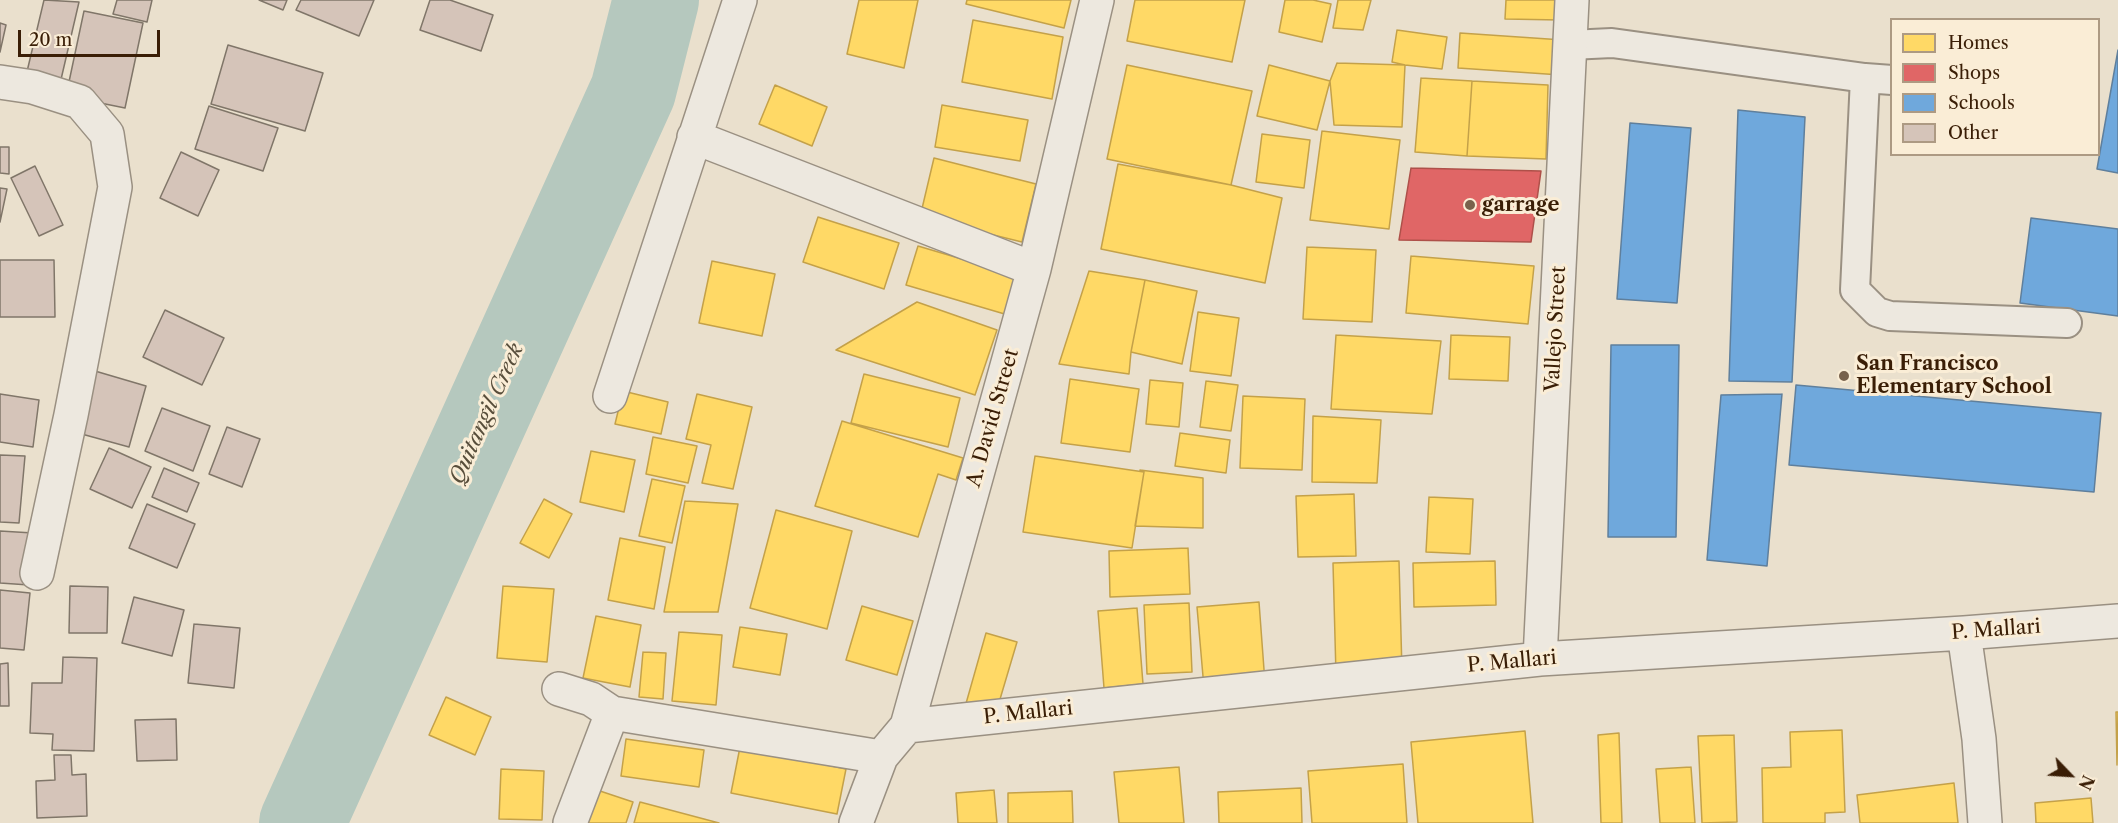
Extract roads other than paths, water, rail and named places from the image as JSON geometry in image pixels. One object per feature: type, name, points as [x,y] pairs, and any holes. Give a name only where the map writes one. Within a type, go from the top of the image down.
[{"type":"street","points":[[610,396],[740,0]]},
{"type":"street","name":"A. David Street","points":[[856,823],[881,757],[907,726],[1034,269],[1097,0]]},
{"type":"street","name":"Vallejo Street","points":[[1540,659],[1572,0]]},
{"type":"street","points":[[0,82],[33,87],[80,102],[107,134],[115,187],[71,415],[37,573]]},
{"type":"street","points":[[694,137],[1034,269]]},
{"type":"street","name":"P. Mallari","points":[[907,726],[1540,659],[1964,633],[2118,621]]},
{"type":"street","points":[[1964,633],[1979,739],[1985,823]]},
{"type":"street","points":[[559,689],[591,699],[612,713],[881,757]]},
{"type":"street","points":[[570,823],[612,713]]},
{"type":"lane","points":[[1570,45],[1612,43],[1878,79],[1855,290],[1877,312],[1890,316],[2067,323]]},
{"type":"waterway","name":"Quitangil Creek","points":[[302,823],[633,91],[656,0]]},
{"type":"place","name":"garrage","points":[[1470,205]]},
{"type":"place","name":"San Francisco Elementary School","points":[[1844,376]]}]
